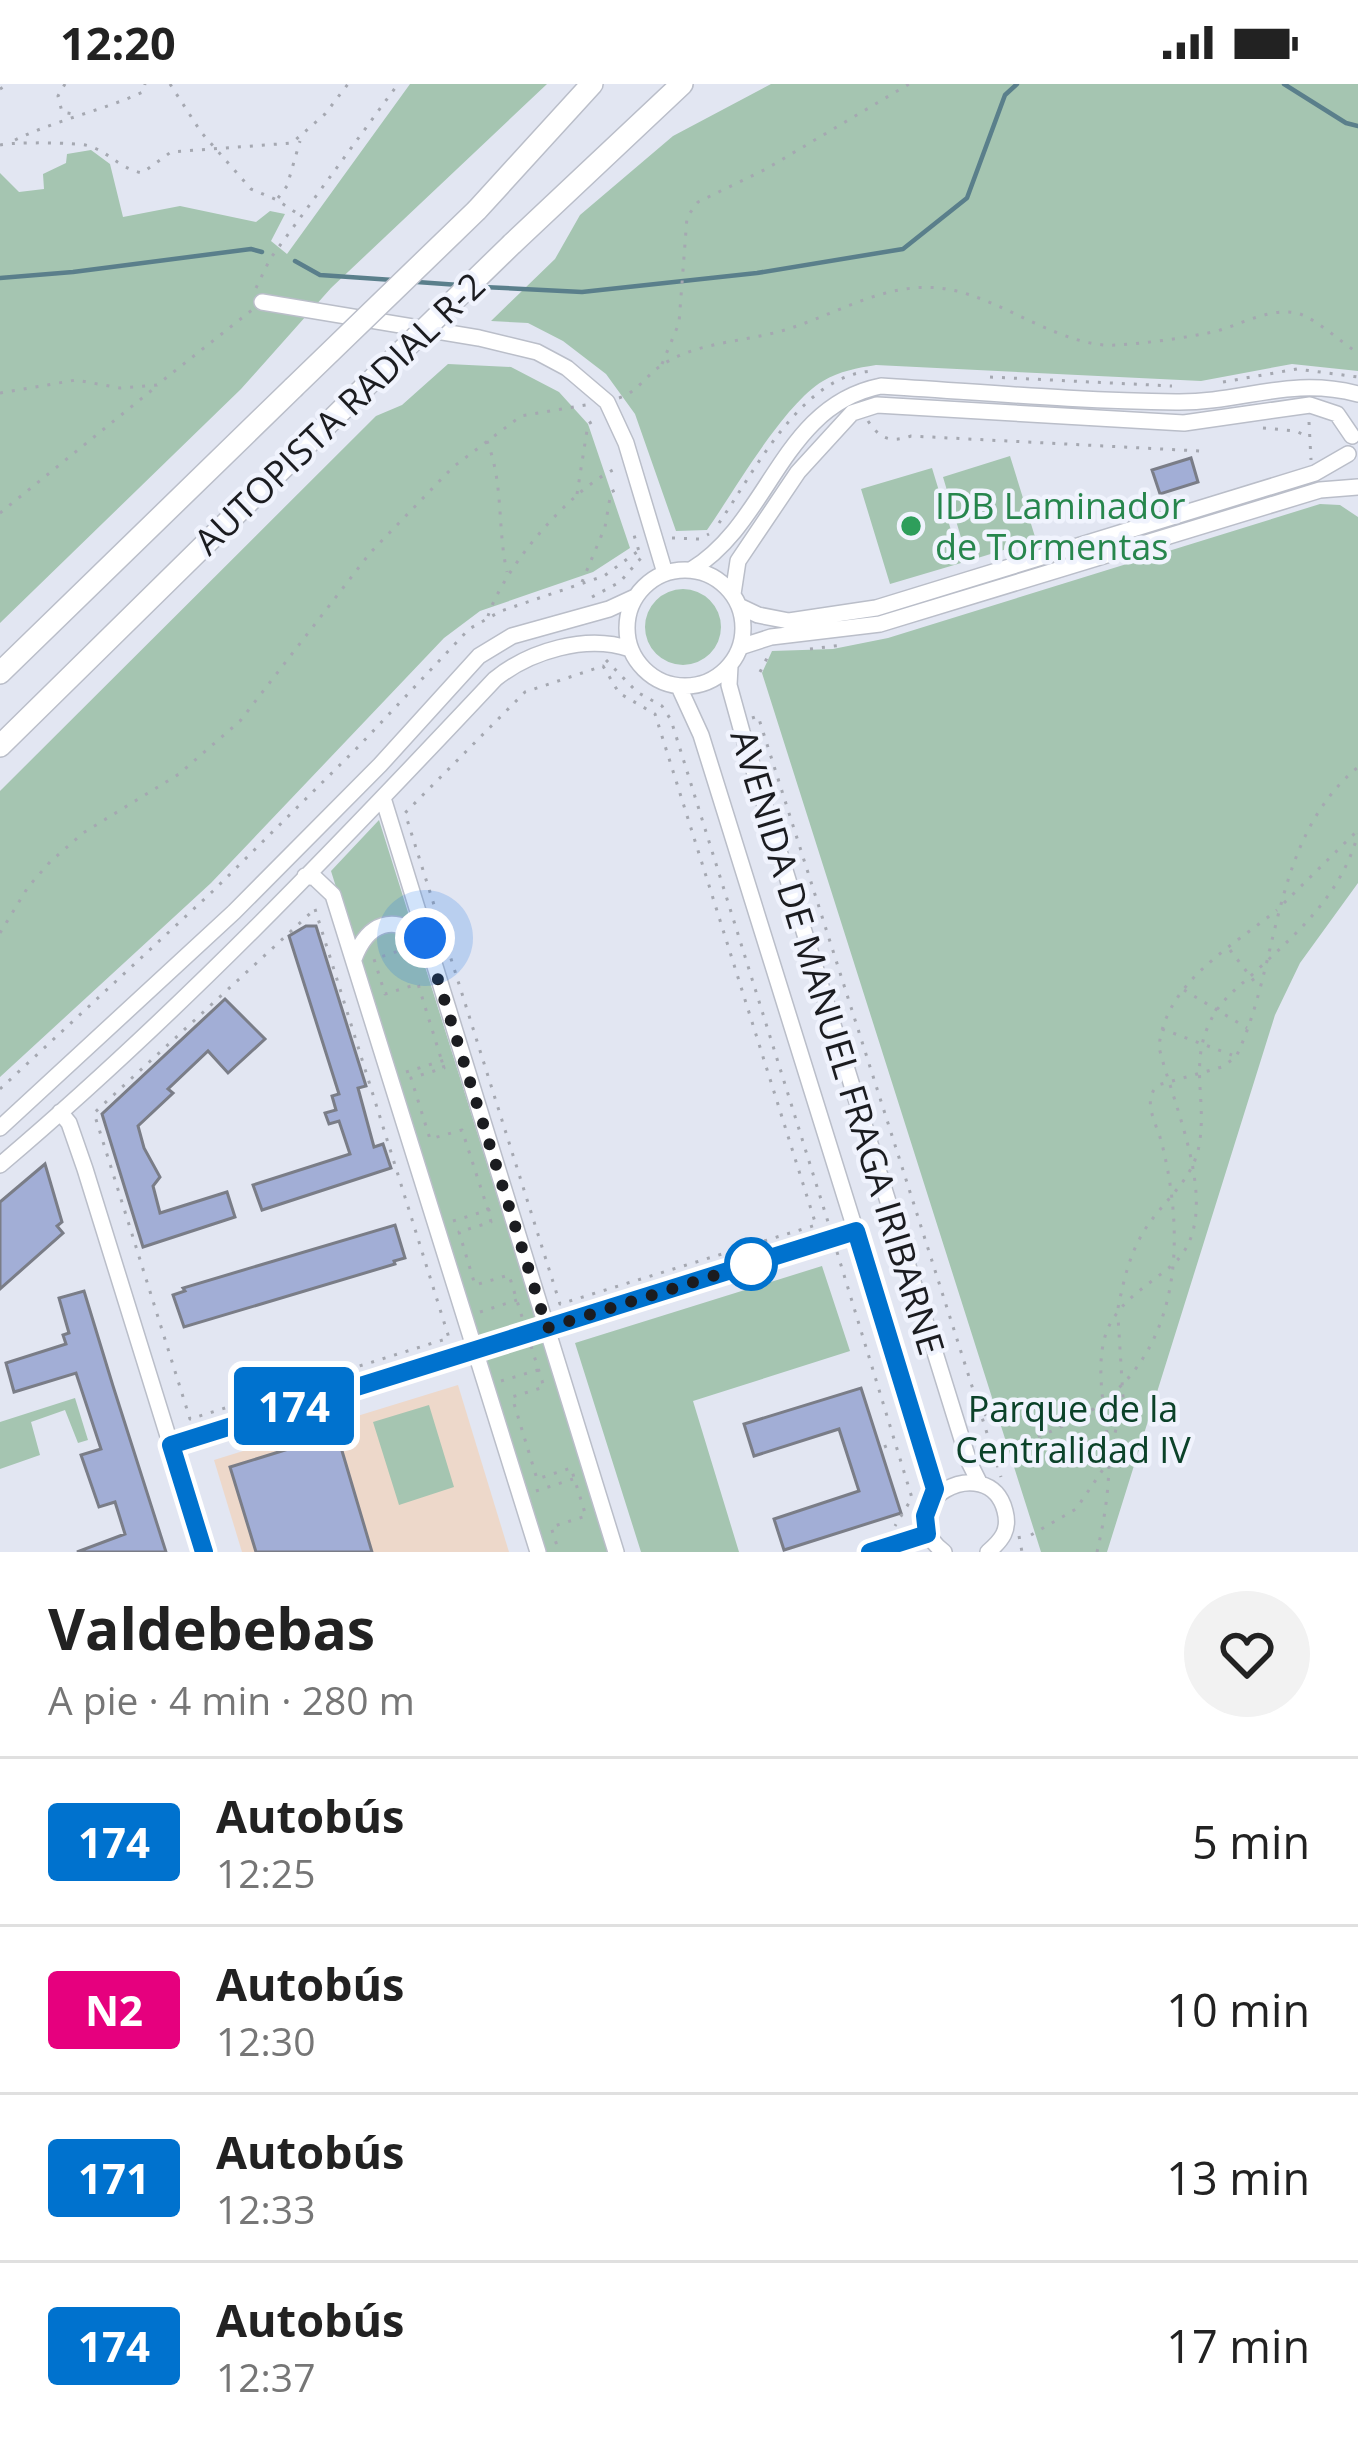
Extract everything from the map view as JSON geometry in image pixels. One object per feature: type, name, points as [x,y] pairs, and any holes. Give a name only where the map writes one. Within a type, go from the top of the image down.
[{"type":"highway","name":"AUTOPISTA RADIAL R-2","points":[[0,674],[477,210],[592,84]]},
{"type":"highway","name":"AUTOPISTA RADIAL R-2","points":[[0,746],[682,84]]},
{"type":"street","points":[[262,302],[479,338],[537,352],[567,368],[607,402],[626,443],[665,573]]},
{"type":"street","points":[[691,570],[719,550],[812,420],[857,391],[881,386],[1173,402],[1238,398],[1300,385],[1358,394]]},
{"type":"street","points":[[740,647],[771,637],[880,623],[1320,490],[1358,486],[1348,454],[1355,431],[1337,414],[1310,405],[1184,423],[877,405],[852,412],[798,472],[738,561],[736,600],[743,623],[740,647],[730,666],[716,678],[679,687],[649,675],[629,649],[627,618],[643,586],[665,573],[691,570],[707,574],[736,600],[772,620],[876,608],[1315,473],[1348,454]]},
{"type":"street","points":[[0,1128],[234,912],[380,765],[479,656],[512,636],[635,597]]},
{"type":"street","points":[[0,1165],[305,876],[510,668],[587,643],[629,649]]},
{"type":"street","name":"AVENIDA DE MANUEL FRAGA IRIBARNE","points":[[730,666],[729,686],[739,722],[969,1462],[980,1484],[996,1495],[1006,1513],[1006,1530],[995,1549]]},
{"type":"street","name":"AVENIDA DE MANUEL FRAGA IRIBARNE","points":[[679,687],[696,719],[935,1496]]},
{"type":"street","points":[[383,798],[616,1552]]},
{"type":"street","points":[[305,876],[333,895],[538,1552]]},
{"type":"street","points":[[354,960],[360,943],[374,929],[400,922],[425,938]]},
{"type":"street","points":[[60,1112],[73,1133],[204,1552]]},
{"type":"street","points":[[171,1445],[856,1231]]},
{"type":"street","points":[[944,1552],[927,1534],[925,1516],[935,1496],[953,1484],[980,1484]]},
{"type":"street","points":[[870,1552],[927,1534]]},
{"type":"path","points":[[0,89],[8,84]]},
{"type":"path","points":[[65,84],[58,96],[62,112],[79,115]]},
{"type":"path","points":[[0,145],[107,108],[143,92],[145,84]]},
{"type":"path","points":[[170,84],[201,132],[251,189],[301,216]]},
{"type":"path","points":[[277,200],[287,186],[301,138],[348,84]]},
{"type":"path","points":[[0,514],[35,481],[262,302],[255,290],[269,259],[398,84]]},
{"type":"path","points":[[662,364],[680,323],[687,217],[698,202],[766,170],[909,84]]},
{"type":"path","points":[[13,141],[87,145],[121,168],[142,173],[171,152],[219,151],[301,138]]},
{"type":"path","points":[[0,933],[28,886],[50,862],[83,833],[179,774],[240,721],[370,554],[428,490],[521,416],[626,397],[662,364],[914,287],[953,290],[1111,346],[1212,333],[1269,314],[1287,313],[1304,316],[1358,352]]},
{"type":"path","points":[[0,393],[76,380],[120,388],[157,385]]},
{"type":"path","points":[[1308,415],[1312,462],[1320,460]]},
{"type":"path","points":[[875,417],[866,418],[878,435],[893,442],[911,436],[1200,451]]},
{"type":"path","points":[[1269,421],[1254,423],[1308,437]]},
{"type":"path","points":[[577,496],[588,424],[593,422]]},
{"type":"path","points":[[486,440],[498,479],[499,537],[507,574]]},
{"type":"path","points":[[488,618],[507,574],[577,496],[613,470]]},
{"type":"path","points":[[581,584],[605,527],[610,492],[619,489]]},
{"type":"path","points":[[583,600],[620,582],[641,559],[634,535]]},
{"type":"path","points":[[0,1089],[213,891],[470,629],[615,570],[639,550]]},
{"type":"path","points":[[548,595],[552,610]]},
{"type":"path","points":[[596,656],[610,662],[637,692],[662,706],[678,743],[828,1222]]},
{"type":"path","points":[[602,667],[620,693],[656,714],[816,1225],[560,1304],[405,813],[518,697],[533,688],[602,667]]},
{"type":"path","points":[[739,722],[758,716],[996,1470],[1009,1487]]},
{"type":"path","points":[[1004,1449],[1063,1427],[1105,1401],[1124,1383],[1160,1323],[1175,1263],[1172,1197],[1150,1092],[1167,1082],[1222,1067],[1236,1057],[1296,852],[1312,823],[1358,766]]},
{"type":"path","points":[[1031,1535],[1076,1509],[1109,1460],[1100,1358],[1106,1333],[1137,1290],[1175,1263],[1198,1217],[1199,1192],[1159,1048],[1160,1028],[1170,1003],[1358,832]]},
{"type":"path","points":[[1097,1552],[1124,1383],[1118,1312],[1125,1272],[1141,1236],[1192,1168],[1199,1144],[1197,1074],[1202,1044],[1217,1010],[1313,917],[1336,887],[1358,832]]},
{"type":"path","points":[[315,909],[449,1338],[190,1419],[94,1112],[315,909]]},
{"type":"path","points":[[400,922],[408,949],[374,959],[386,994],[418,984],[442,1061],[444,1068],[411,1078],[430,1139],[462,1130],[488,1210],[491,1222],[459,1232],[475,1285],[509,1275],[544,1387],[512,1397],[537,1479],[571,1468],[586,1516],[551,1527],[559,1552]]},
{"type":"path","points":[[1229,949],[1258,987]]},
{"type":"path","points":[[1183,989],[1247,1028]]},
{"type":"path","points":[[1160,1028],[1236,1057]]},
{"type":"path","points":[[396,1075],[456,1057]]},
{"type":"path","points":[[445,1224],[503,1205]]},
{"type":"path","points":[[838,1254],[912,1498],[895,1526]]},
{"type":"path","points":[[472,1314],[530,1296]]},
{"type":"path","points":[[496,1383],[551,1366]]},
{"type":"path","points":[[984,1415],[992,1412]]},
{"type":"path","points":[[899,1455],[923,1448]]},
{"type":"path","points":[[528,1494],[586,1475]]},
{"type":"path","points":[[1019,1531],[1022,1552]]},
{"type":"shaded area","points":[[458,1385],[509,1552],[242,1552],[214,1460]]},
{"type":"green space","points":[[410,84],[547,84],[331,288],[241,389],[0,623],[0,173],[19,192],[44,189],[43,174],[66,163],[67,154],[91,150],[110,164],[123,217],[180,206],[256,222],[270,211],[285,214],[271,241],[287,254]]},
{"type":"green space","points":[[771,84],[1358,84],[1358,371],[1292,364],[1201,381],[876,365],[855,369],[823,381],[792,409],[707,530],[676,531],[635,414],[606,374],[563,341],[528,323],[491,321],[555,259],[580,215],[673,136]]},
{"type":"green space","points":[[448,364],[511,367],[559,392],[588,424],[630,548],[593,572],[480,611],[444,638],[211,883],[0,1077],[0,791],[376,416],[402,405]]},
{"type":"green space","name":"IDB Laminador de Tormentas","points":[[1010,456],[1036,540],[968,561],[943,477]]},
{"type":"green space","name":"IDB Laminador de Tormentas","points":[[932,468],[961,563],[890,584],[861,489]]},
{"type":"green space","name":"Parque de la Centralidad IV","points":[[1320,504],[1340,505],[1358,517],[1358,883],[1300,963],[1275,1015],[1107,1552],[1041,1552],[762,673],[772,651],[833,649],[888,638]]},
{"type":"green space","points":[[683,589],[710,600],[721,627],[710,654],[683,665],[656,654],[645,627],[656,600]]},
{"type":"green space","points":[[379,820],[609,1552],[544,1552],[331,871]]},
{"type":"green space","points":[[822,1266],[850,1351],[693,1401],[739,1552],[641,1552],[575,1343]]},
{"type":"green space","points":[[75,1398],[88,1440],[78,1443],[65,1410],[31,1422],[40,1455],[0,1469],[0,1422]]},
{"type":"green space","points":[[429,1405],[454,1487],[399,1505],[373,1422]]},
{"type":"building","points":[[1191,458],[1198,482],[1160,494],[1152,470]]},
{"type":"building","points":[[316,926],[366,1086],[358,1088],[374,1147],[383,1144],[391,1168],[262,1210],[253,1185],[350,1154],[339,1121],[329,1124],[325,1113],[336,1110],[332,1096],[339,1094],[289,936]]},
{"type":"building","points":[[225,999],[265,1039],[228,1073],[208,1051],[138,1126],[160,1177],[153,1186],[160,1213],[227,1192],[235,1217],[143,1247],[102,1114]]},
{"type":"building","points":[[45,1164],[62,1222],[57,1226],[63,1233],[0,1289],[0,1202]]},
{"type":"building","points":[[395,1225],[405,1258],[395,1264],[184,1327],[173,1295],[185,1291],[183,1288]]},
{"type":"building","points":[[84,1291],[166,1552],[77,1552],[125,1534],[115,1502],[99,1507],[81,1455],[101,1449],[76,1373],[14,1392],[6,1363],[66,1344],[63,1335],[69,1333],[59,1298]]},
{"type":"building","points":[[861,1388],[901,1513],[784,1550],[774,1519],[859,1491],[839,1429],[754,1456],[744,1424]]},
{"type":"building","points":[[337,1434],[372,1552],[256,1552],[230,1467]]},
{"type":"waterway","points":[[483,287],[582,292],[757,273],[903,249],[967,198],[1005,95],[1017,84]]},
{"type":"waterway","points":[[1284,84],[1358,126]]},
{"type":"waterway","points":[[0,278],[251,249],[262,252]]},
{"type":"waterway","points":[[295,261],[320,275],[393,280]]},
{"type":"waterway","points":[[417,282],[459,285]]},
{"type":"bus line","name":"174","points":[[204,1552],[171,1445],[856,1231],[935,1489],[925,1516],[927,1534],[870,1552]]},
{"type":"place","name":"IDB Laminador de Tormentas","points":[[911,526]]},
{"type":"route","points":[[425,938],[547,1328],[751,1264]]}]
